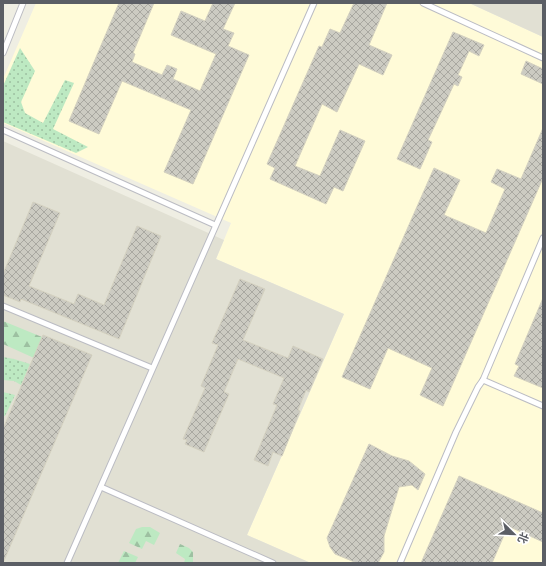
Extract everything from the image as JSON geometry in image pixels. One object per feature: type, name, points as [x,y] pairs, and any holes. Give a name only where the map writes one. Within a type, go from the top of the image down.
[{"type":"lane","points":[[3,53],[23,3]]},
{"type":"lane","points":[[67,563],[314,3]]},
{"type":"lane","points":[[423,3],[543,58]]},
{"type":"lane","points":[[3,130],[216,225]]},
{"type":"lane","points":[[400,563],[456,432],[478,387],[483,380],[543,238]]},
{"type":"lane","points":[[3,306],[152,368]]},
{"type":"lane","points":[[483,380],[543,406]]},
{"type":"lane","points":[[101,487],[260,561],[273,563]]},
{"type":"shaded area","points":[[36,3],[469,3],[543,37],[543,563],[310,563],[247,535],[344,314],[216,259],[231,223],[3,123],[3,79]]},
{"type":"shaded area","points":[[469,3],[543,3],[543,37]]},
{"type":"shaded area","points":[[3,141],[224,240],[216,259],[344,314],[247,535],[311,563],[3,563]]},
{"type":"green space","points":[[20,48],[35,71],[21,102],[25,113],[43,123],[65,80],[74,83],[53,129],[88,147],[76,153],[3,122],[3,86]]},
{"type":"green space","points":[[3,321],[42,337],[34,358],[3,344]]},
{"type":"green space","points":[[3,357],[30,364],[21,385],[14,381],[3,380]]},
{"type":"green space","points":[[3,392],[15,395],[5,416],[3,416]]},
{"type":"green space","points":[[150,527],[160,533],[154,545],[146,541],[142,549],[129,543],[136,529]]},
{"type":"green space","points":[[180,544],[189,548],[193,552],[193,563],[184,563],[185,559],[176,553]]},
{"type":"green space","points":[[124,551],[138,557],[135,563],[118,563]]},
{"type":"building","points":[[119,3],[154,3],[133,53],[135,54],[132,62],[162,75],[167,65],[177,69],[173,79],[200,91],[216,54],[171,35],[181,11],[205,21],[213,3],[235,3],[223,29],[234,33],[228,46],[249,55],[193,184],[164,172],[191,110],[122,81],[99,134],[69,121]]},
{"type":"building","points":[[354,3],[387,3],[369,45],[392,55],[383,75],[359,64],[337,112],[322,104],[295,166],[320,176],[340,130],[365,141],[343,191],[334,187],[326,204],[270,179],[275,168],[267,164],[319,46],[322,47],[330,29],[340,33]]},
{"type":"building","points":[[453,32],[484,45],[479,56],[469,51],[458,75],[462,77],[458,86],[454,84],[428,140],[432,142],[420,169],[397,159]]},
{"type":"building","points":[[526,61],[543,69],[543,84],[521,74]]},
{"type":"building","points":[[543,128],[543,178],[443,406],[420,395],[432,368],[388,348],[370,389],[342,377],[434,168],[460,180],[444,215],[486,233],[505,189],[491,182],[497,169],[521,179]]},
{"type":"building","points":[[33,202],[60,213],[29,286],[74,304],[78,294],[104,305],[137,226],[161,236],[119,339],[21,299],[20,302],[3,295],[3,274]]},
{"type":"building","points":[[240,279],[265,289],[243,340],[288,358],[293,346],[323,359],[309,392],[306,390],[298,410],[300,411],[282,456],[273,452],[268,466],[254,460],[277,405],[273,404],[284,378],[238,359],[224,392],[229,394],[204,452],[185,444],[187,440],[183,439],[205,388],[201,386],[218,345],[212,343]]},
{"type":"building","points":[[543,298],[543,388],[514,376],[519,366],[515,364]]},
{"type":"building","points":[[43,335],[92,355],[3,563],[3,429]]},
{"type":"building","points":[[369,444],[392,456],[409,461],[425,474],[418,490],[412,485],[399,487],[384,536],[384,552],[378,563],[357,563],[335,554],[330,547],[327,538]]},
{"type":"building","points":[[459,476],[543,513],[543,542],[508,526],[492,563],[421,563]]}]
